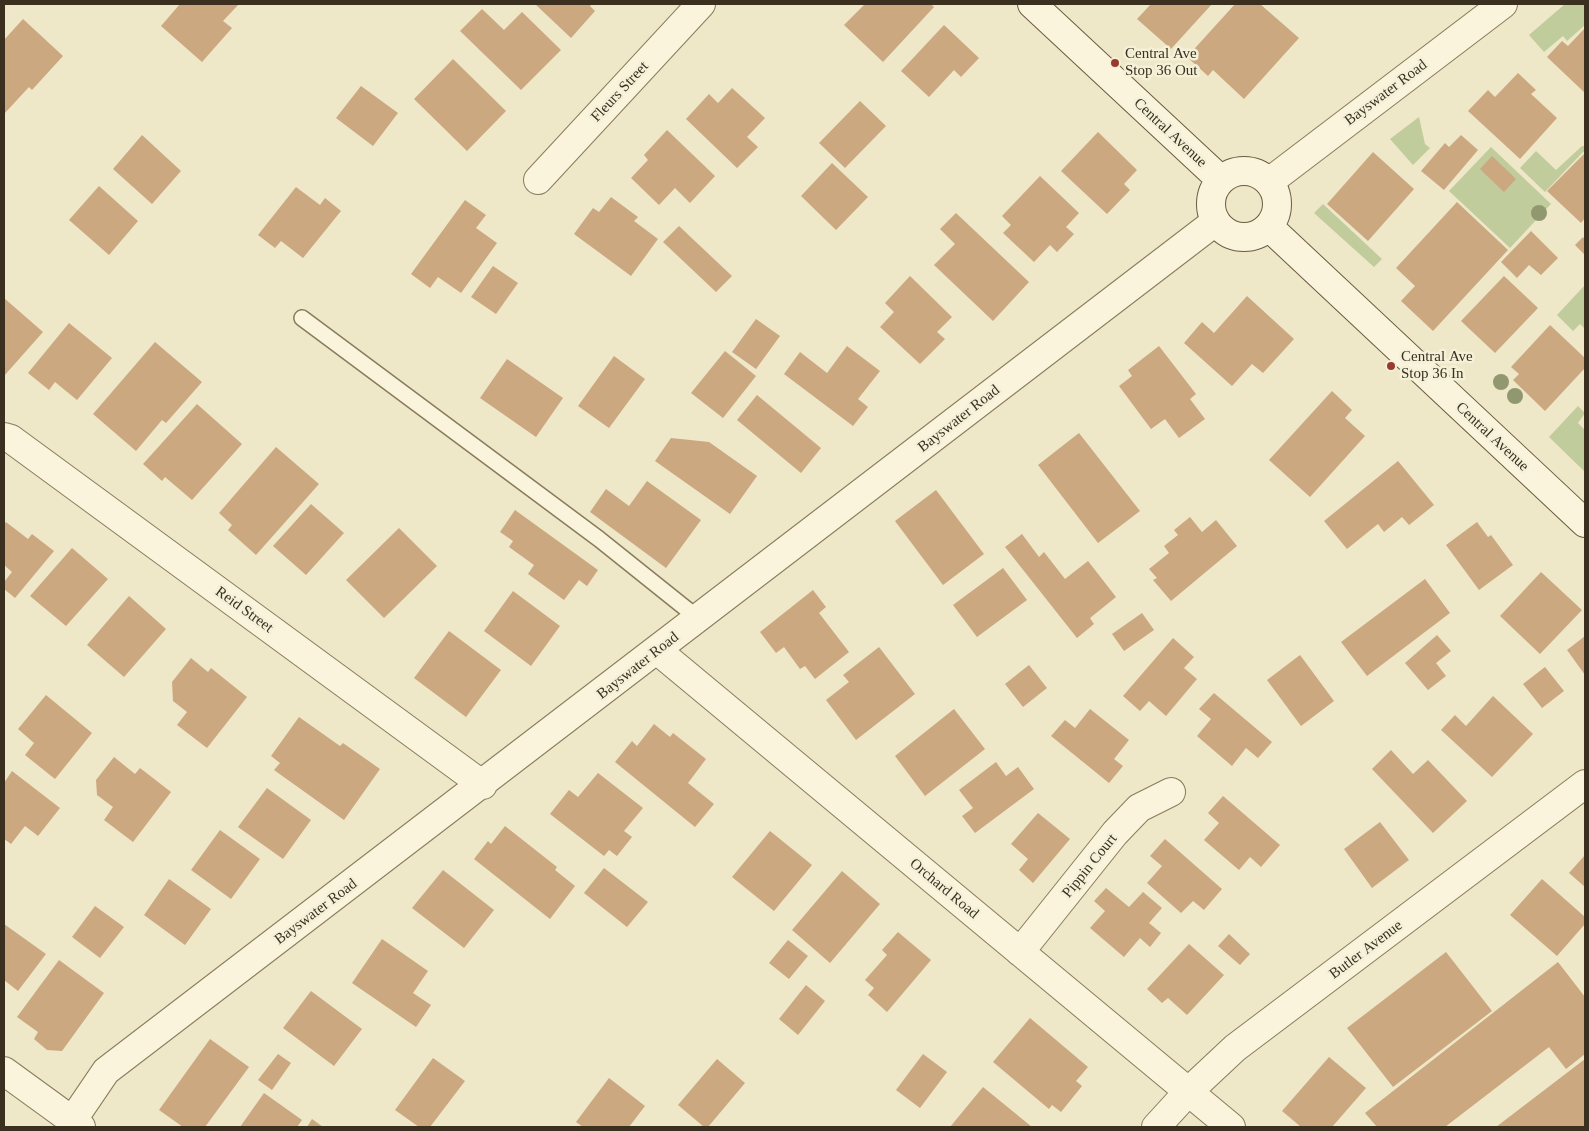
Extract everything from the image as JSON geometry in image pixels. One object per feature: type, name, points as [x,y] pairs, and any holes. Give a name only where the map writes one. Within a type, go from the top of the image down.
[{"type":"street","name":"Fleurs Street","points":[[538,180],[701,4]]},
{"type":"street","name":"Central Avenue","points":[[1032,4],[1221,180]]},
{"type":"street","name":"Bayswater Road","points":[[1269,182],[1503,4]]},
{"type":"street","points":[[1240,171],[1251,171],[1269,182],[1275,190],[1278,209],[1269,227],[1261,233],[1241,238],[1222,230],[1215,222],[1211,211],[1214,189],[1221,180],[1240,171]]},
{"type":"street","name":"Bayswater Road","points":[[76,1124],[106,1071],[483,785],[1215,222]]},
{"type":"street","name":"Central Avenue","points":[[1269,227],[1585,523]]},
{"type":"street","name":"Reid Street","points":[[4,437],[11,439],[483,785]]},
{"type":"street","name":"Orchard Road","points":[[658,651],[1231,1127]]},
{"type":"street","name":"Butler Avenue","points":[[1156,1127],[1188,1092],[1235,1048],[1585,784]]},
{"type":"street","name":"Pippin Court","points":[[1020,952],[1115,833],[1139,808],[1171,792]]},
{"type":"street","points":[[4,1072],[76,1124]]},
{"type":"lane","points":[[302,318],[591,534],[699,619]]},
{"type":"green space","points":[[1565,4],[1585,4],[1585,25],[1567,41],[1563,36],[1544,52],[1529,35]]},
{"type":"green space","points":[[1419,117],[1425,144],[1430,148],[1413,165],[1390,139]]},
{"type":"green space","points":[[1582,146],[1585,146],[1585,153],[1583,152],[1545,192],[1520,168],[1536,151],[1556,170]]},
{"type":"green space","points":[[1491,147],[1551,204],[1510,248],[1449,191]]},
{"type":"green space","points":[[1323,204],[1382,259],[1374,267],[1314,213]]},
{"type":"green space","points":[[1585,285],[1585,329],[1580,324],[1573,331],[1557,315]]},
{"type":"green space","points":[[1578,406],[1585,413],[1578,423],[1585,430],[1585,472],[1549,437]]},
{"type":"building","points":[[180,4],[239,4],[223,21],[232,28],[202,62],[161,26]]},
{"type":"building","points":[[535,4],[592,4],[590,6],[595,11],[571,38]]},
{"type":"building","points":[[865,4],[931,4],[934,7],[883,62],[844,25]]},
{"type":"building","points":[[1151,4],[1212,4],[1171,49],[1137,19]]},
{"type":"building","points":[[1235,4],[1260,4],[1299,38],[1244,99],[1213,70],[1208,76],[1187,57]]},
{"type":"building","points":[[482,9],[504,30],[522,12],[561,50],[521,90],[460,31]]},
{"type":"building","points":[[23,19],[63,56],[32,90],[29,87],[4,114],[4,40]]},
{"type":"building","points":[[944,25],[979,58],[961,77],[954,70],[929,97],[901,71]]},
{"type":"building","points":[[1585,28],[1585,93],[1547,57],[1562,41],[1568,46]]},
{"type":"building","points":[[453,59],[506,111],[467,151],[414,99]]},
{"type":"building","points":[[1518,73],[1536,90],[1531,94],[1557,118],[1520,159],[1468,111],[1488,90],[1495,97]]},
{"type":"building","points":[[361,86],[398,113],[373,146],[336,118]]},
{"type":"building","points":[[732,88],[765,118],[747,137],[758,147],[737,168],[686,119],[709,94],[718,103]]},
{"type":"building","points":[[860,101],[886,126],[845,168],[819,143]]},
{"type":"building","points":[[667,130],[715,176],[690,203],[675,188],[659,205],[631,178],[648,160],[644,155]]},
{"type":"building","points":[[1098,132],[1137,170],[1124,184],[1130,190],[1107,214],[1061,171]]},
{"type":"building","points":[[142,135],[181,171],[152,204],[113,169]]},
{"type":"building","points":[[1461,135],[1478,150],[1444,190],[1421,171],[1445,143],[1449,147]]},
{"type":"building","points":[[1373,152],[1414,189],[1368,241],[1327,204]]},
{"type":"building","points":[[1584,154],[1585,218],[1581,223],[1547,191]]},
{"type":"building","points":[[1492,156],[1516,179],[1504,192],[1480,169]]},
{"type":"building","points":[[832,163],[868,197],[836,230],[801,196]]},
{"type":"building","points":[[1040,176],[1079,213],[1066,227],[1074,234],[1057,252],[1050,245],[1034,262],[1003,233],[1011,225],[1002,216]]},
{"type":"building","points":[[99,186],[138,221],[109,255],[69,220]]},
{"type":"building","points":[[296,187],[320,205],[325,198],[341,211],[303,258],[281,241],[275,248],[258,235]]},
{"type":"building","points":[[611,197],[638,217],[634,221],[658,239],[631,276],[574,234],[593,208],[599,212]]},
{"type":"building","points":[[465,200],[486,215],[476,228],[497,243],[461,293],[438,277],[430,288],[411,274]]},
{"type":"building","points":[[1457,202],[1508,250],[1433,331],[1401,301],[1415,286],[1396,268]]},
{"type":"building","points":[[956,213],[1029,282],[993,321],[934,265],[955,244],[940,229]]},
{"type":"building","points":[[679,226],[732,276],[716,292],[663,242]]},
{"type":"building","points":[[1531,231],[1558,258],[1541,275],[1529,265],[1517,278],[1501,262]]},
{"type":"building","points":[[1583,237],[1585,240],[1585,255],[1575,245]]},
{"type":"building","points":[[493,266],[518,283],[496,314],[471,297]]},
{"type":"building","points":[[910,276],[952,317],[937,332],[945,339],[920,364],[880,327],[894,312],[885,303]]},
{"type":"building","points":[[1504,276],[1538,308],[1495,353],[1461,321]]},
{"type":"building","points":[[1247,296],[1294,339],[1263,373],[1252,364],[1232,386],[1184,343],[1202,322],[1214,333]]},
{"type":"building","points":[[4,298],[43,332],[4,376]]},
{"type":"building","points":[[756,319],[780,336],[756,369],[732,352]]},
{"type":"building","points":[[69,323],[112,358],[77,400],[55,382],[49,390],[28,373]]},
{"type":"building","points":[[1550,325],[1585,358],[1585,368],[1545,411],[1513,380],[1519,374],[1511,367]]},
{"type":"building","points":[[155,342],[202,382],[166,423],[162,420],[136,451],[93,414]]},
{"type":"building","points":[[847,346],[880,371],[858,399],[868,407],[853,426],[784,374],[800,352],[827,373]]},
{"type":"building","points":[[1159,346],[1196,394],[1190,399],[1205,419],[1179,438],[1165,419],[1151,429],[1119,386],[1132,376],[1128,370]]},
{"type":"building","points":[[725,351],[756,376],[723,418],[691,393]]},
{"type":"building","points":[[614,356],[645,379],[609,428],[578,406]]},
{"type":"building","points":[[507,359],[563,398],[536,437],[480,398]]},
{"type":"building","points":[[1332,391],[1352,410],[1345,418],[1365,436],[1310,497],[1269,460]]},
{"type":"building","points":[[757,395],[821,448],[801,473],[737,420]]},
{"type":"building","points":[[197,404],[242,444],[192,500],[165,477],[162,481],[143,464]]},
{"type":"building","points":[[1079,433],[1140,511],[1098,543],[1038,465]]},
{"type":"building","points":[[671,438],[709,442],[757,476],[730,514],[655,461]]},
{"type":"building","points":[[276,447],[319,484],[256,555],[228,530],[232,525],[219,513]]},
{"type":"building","points":[[1398,461],[1434,505],[1409,525],[1402,517],[1384,532],[1378,524],[1347,549],[1324,521]]},
{"type":"building","points":[[647,481],[701,520],[666,568],[590,512],[606,489],[629,506]]},
{"type":"building","points":[[936,490],[984,554],[943,585],[895,521]]},
{"type":"building","points":[[311,504],[344,533],[306,575],[273,546]]},
{"type":"building","points":[[515,510],[598,570],[587,586],[579,580],[564,600],[528,574],[534,565],[509,547],[513,541],[500,532]]},
{"type":"building","points":[[1190,517],[1202,532],[1216,520],[1237,546],[1171,601],[1153,580],[1157,578],[1149,569],[1169,553],[1164,546],[1178,535],[1174,530]]},
{"type":"building","points":[[6,522],[28,539],[32,534],[54,551],[15,598],[4,589],[4,582],[12,572],[4,565],[4,525]]},
{"type":"building","points":[[1477,522],[1488,537],[1491,535],[1513,565],[1479,590],[1446,545]]},
{"type":"building","points":[[399,528],[437,566],[384,618],[346,580]]},
{"type":"building","points":[[1022,534],[1039,557],[1044,552],[1065,579],[1088,561],[1116,597],[1090,618],[1094,624],[1077,638],[1005,547]]},
{"type":"building","points":[[72,548],[108,579],[66,626],[30,596]]},
{"type":"building","points":[[1003,568],[1027,600],[977,637],[953,605]]},
{"type":"building","points":[[1541,572],[1582,610],[1540,654],[1500,616]]},
{"type":"building","points":[[1425,579],[1450,613],[1367,676],[1341,642]]},
{"type":"building","points":[[813,590],[826,607],[819,613],[849,652],[815,679],[805,666],[800,669],[784,647],[776,653],[760,632]]},
{"type":"building","points":[[513,591],[560,626],[531,666],[484,631]]},
{"type":"building","points":[[129,596],[166,629],[124,677],[87,645]]},
{"type":"building","points":[[1142,613],[1154,630],[1124,651],[1112,634]]},
{"type":"building","points":[[449,631],[501,670],[466,717],[414,678]]},
{"type":"building","points":[[1437,635],[1451,651],[1436,663],[1446,676],[1428,690],[1405,663]]},
{"type":"building","points":[[1585,636],[1585,675],[1567,650]]},
{"type":"building","points":[[1173,638],[1194,657],[1184,668],[1197,679],[1166,716],[1149,701],[1140,711],[1123,696]]},
{"type":"building","points":[[879,647],[915,694],[856,740],[826,700],[849,682],[843,675]]},
{"type":"building","points":[[1300,655],[1334,701],[1301,726],[1267,680]]},
{"type":"building","points":[[191,658],[208,672],[211,668],[247,697],[207,748],[177,725],[187,712],[173,701],[172,682]]},
{"type":"building","points":[[1029,665],[1047,688],[1023,707],[1005,684]]},
{"type":"building","points":[[1545,667],[1564,691],[1542,708],[1523,684]]},
{"type":"building","points":[[1214,693],[1272,742],[1258,758],[1246,748],[1232,766],[1197,736],[1211,719],[1199,709]]},
{"type":"building","points":[[46,695],[92,733],[55,779],[25,755],[34,743],[18,729]]},
{"type":"building","points":[[1493,696],[1533,734],[1492,777],[1441,730],[1455,715],[1466,726]]},
{"type":"building","points":[[954,709],[985,749],[925,796],[895,756]]},
{"type":"building","points":[[1090,709],[1129,740],[1114,759],[1123,766],[1109,783],[1051,736],[1065,720],[1075,728]]},
{"type":"building","points":[[299,717],[340,746],[343,743],[380,769],[344,820],[274,770],[280,763],[271,756]]},
{"type":"building","points":[[654,724],[670,737],[673,733],[706,759],[688,783],[714,804],[695,827],[615,762],[632,741],[637,746]]},
{"type":"building","points":[[1391,750],[1413,774],[1428,760],[1467,801],[1433,833],[1372,769]]},
{"type":"building","points":[[114,757],[135,774],[140,768],[171,792],[133,842],[104,820],[113,807],[97,795],[96,780]]},
{"type":"building","points":[[996,762],[1006,776],[1018,767],[1034,789],[975,833],[962,816],[973,808],[959,790]]},
{"type":"building","points":[[12,771],[60,808],[38,836],[25,826],[11,844],[4,839],[4,783]]},
{"type":"building","points":[[598,773],[643,808],[624,831],[632,837],[617,856],[609,850],[604,856],[550,814],[569,790],[578,797]]},
{"type":"building","points":[[267,788],[311,820],[283,859],[238,827]]},
{"type":"building","points":[[1223,796],[1280,845],[1261,867],[1250,857],[1239,870],[1204,840],[1219,823],[1208,813]]},
{"type":"building","points":[[1038,813],[1070,839],[1033,883],[1019,870],[1028,859],[1011,844]]},
{"type":"building","points":[[1380,822],[1409,860],[1372,888],[1344,849]]},
{"type":"building","points":[[505,826],[557,867],[555,870],[575,886],[550,919],[474,859],[488,841],[491,844]]},
{"type":"building","points":[[220,830],[260,859],[231,899],[191,870]]},
{"type":"building","points":[[770,831],[812,865],[774,911],[732,877]]},
{"type":"building","points":[[1165,839],[1222,889],[1204,910],[1193,901],[1181,913],[1147,883],[1162,866],[1150,856]]},
{"type":"building","points":[[1585,855],[1585,887],[1569,873]]},
{"type":"building","points":[[604,868],[648,902],[627,927],[584,893]]},
{"type":"building","points":[[443,870],[494,910],[464,948],[412,908]]},
{"type":"building","points":[[842,871],[880,904],[830,963],[792,930]]},
{"type":"building","points":[[169,879],[211,909],[185,945],[144,915]]},
{"type":"building","points":[[1542,879],[1585,917],[1585,924],[1557,956],[1510,915]]},
{"type":"building","points":[[1106,888],[1129,907],[1143,892],[1162,908],[1149,923],[1161,933],[1150,947],[1140,938],[1124,957],[1090,928],[1105,911],[1094,901]]},
{"type":"building","points":[[95,906],[124,927],[100,958],[72,937]]},
{"type":"building","points":[[4,924],[46,954],[18,991],[4,980]]},
{"type":"building","points":[[898,932],[931,960],[887,1012],[868,995],[874,988],[865,980],[887,955],[882,950]]},
{"type":"building","points":[[1229,934],[1250,954],[1240,965],[1218,946]]},
{"type":"building","points":[[382,939],[428,971],[413,993],[431,1005],[416,1027],[352,983]]},
{"type":"building","points":[[788,940],[808,956],[789,979],[769,963]]},
{"type":"building","points":[[1189,944],[1224,975],[1187,1015],[1168,998],[1162,1003],[1147,989]]},
{"type":"building","points":[[1446,952],[1492,1011],[1393,1087],[1347,1028]]},
{"type":"building","points":[[59,960],[104,993],[62,1051],[47,1050],[34,1039],[38,1032],[17,1017]]},
{"type":"building","points":[[1558,962],[1585,997],[1585,1054],[1566,1069],[1549,1047],[1445,1127],[1377,1127],[1365,1113]]},
{"type":"building","points":[[806,985],[825,1001],[798,1035],[779,1019]]},
{"type":"building","points":[[311,991],[362,1029],[334,1066],[283,1028]]},
{"type":"building","points":[[1030,1018],[1088,1067],[1076,1081],[1082,1086],[1061,1112],[1052,1105],[1049,1109],[993,1062]]},
{"type":"building","points":[[210,1039],[249,1067],[205,1127],[183,1127],[159,1110]]},
{"type":"building","points":[[278,1054],[291,1063],[272,1090],[258,1080]]},
{"type":"building","points":[[923,1054],[947,1072],[920,1108],[896,1090]]},
{"type":"building","points":[[1329,1057],[1366,1088],[1332,1127],[1301,1127],[1282,1111]]},
{"type":"building","points":[[433,1058],[465,1081],[430,1127],[419,1127],[395,1110]]},
{"type":"building","points":[[717,1059],[745,1083],[708,1127],[704,1127],[678,1105]]},
{"type":"building","points":[[1585,1059],[1585,1127],[1496,1127]]},
{"type":"building","points":[[609,1078],[645,1106],[629,1127],[583,1127],[576,1122]]},
{"type":"building","points":[[983,1087],[1032,1127],[950,1127]]},
{"type":"building","points":[[264,1093],[302,1120],[297,1127],[240,1127]]},
{"type":"building","points":[[312,1119],[323,1127],[307,1127]]},
{"type":"place","name":"Central Ave Stop 36 Out","points":[[1115,63]]},
{"type":"place","name":"Central Ave Stop 36 In","points":[[1391,366]]}]
